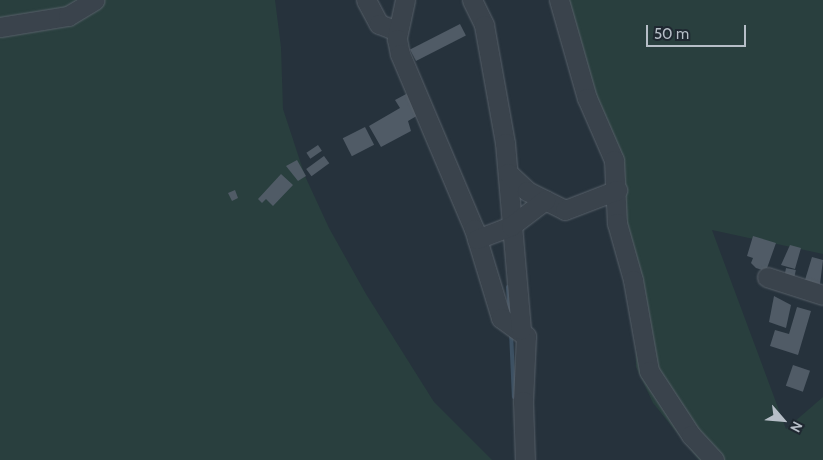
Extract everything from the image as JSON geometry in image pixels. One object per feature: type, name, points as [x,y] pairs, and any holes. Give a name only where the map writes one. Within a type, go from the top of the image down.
[{"type":"street","points":[[0,26],[68,16],[95,0]]},
{"type":"street","points":[[366,0],[379,24],[398,31]]},
{"type":"street","points":[[405,0],[398,31],[400,54],[477,239],[501,318],[521,328]]},
{"type":"street","points":[[472,0],[484,26],[508,174],[521,328],[526,336],[523,385],[525,460]]},
{"type":"street","points":[[559,0],[587,98],[614,160],[618,230],[633,280],[649,371],[691,435],[714,460]]},
{"type":"street","points":[[508,174],[545,200],[567,210],[617,190]]},
{"type":"street","points":[[477,239],[511,226],[545,200]]},
{"type":"street","points":[[768,277],[823,295]]},
{"type":"green space","points":[[0,0],[275,0],[281,47],[283,109],[305,176],[329,228],[366,294],[434,402],[492,460],[0,460]]},
{"type":"green space","points":[[555,0],[823,0],[823,254],[712,230],[786,429],[823,397],[823,460],[699,460],[653,403],[636,367],[635,303],[622,213]]},
{"type":"building","points":[[460,24],[466,36],[416,61],[410,49]]},
{"type":"building","points":[[408,93],[420,114],[408,121],[411,131],[381,147],[369,126],[400,108],[395,100]]},
{"type":"building","points":[[365,127],[374,145],[352,156],[343,138]]},
{"type":"building","points":[[318,145],[322,151],[310,159],[306,153]]},
{"type":"building","points":[[324,156],[329,163],[311,176],[306,169]]},
{"type":"building","points":[[297,160],[306,176],[298,181],[286,166]]},
{"type":"building","points":[[281,174],[293,185],[273,206],[266,199],[262,203],[258,199]]},
{"type":"building","points":[[235,190],[238,198],[232,201],[228,193]]},
{"type":"building","points":[[753,236],[776,243],[766,271],[756,268],[751,263],[753,258],[747,256]]},
{"type":"building","points":[[790,245],[801,248],[795,269],[781,265]]},
{"type":"building","points":[[812,257],[823,260],[820,284],[805,280]]},
{"type":"building","points":[[786,268],[796,270],[794,279],[784,277]]},
{"type":"building","points":[[774,296],[791,305],[786,328],[769,322]]},
{"type":"building","points":[[797,307],[811,311],[798,355],[770,346],[775,330],[789,334]]},
{"type":"building","points":[[793,365],[810,371],[803,392],[786,386]]},
{"type":"waterway","points":[[508,287],[510,317]]},
{"type":"waterway","points":[[511,332],[514,397]]}]
